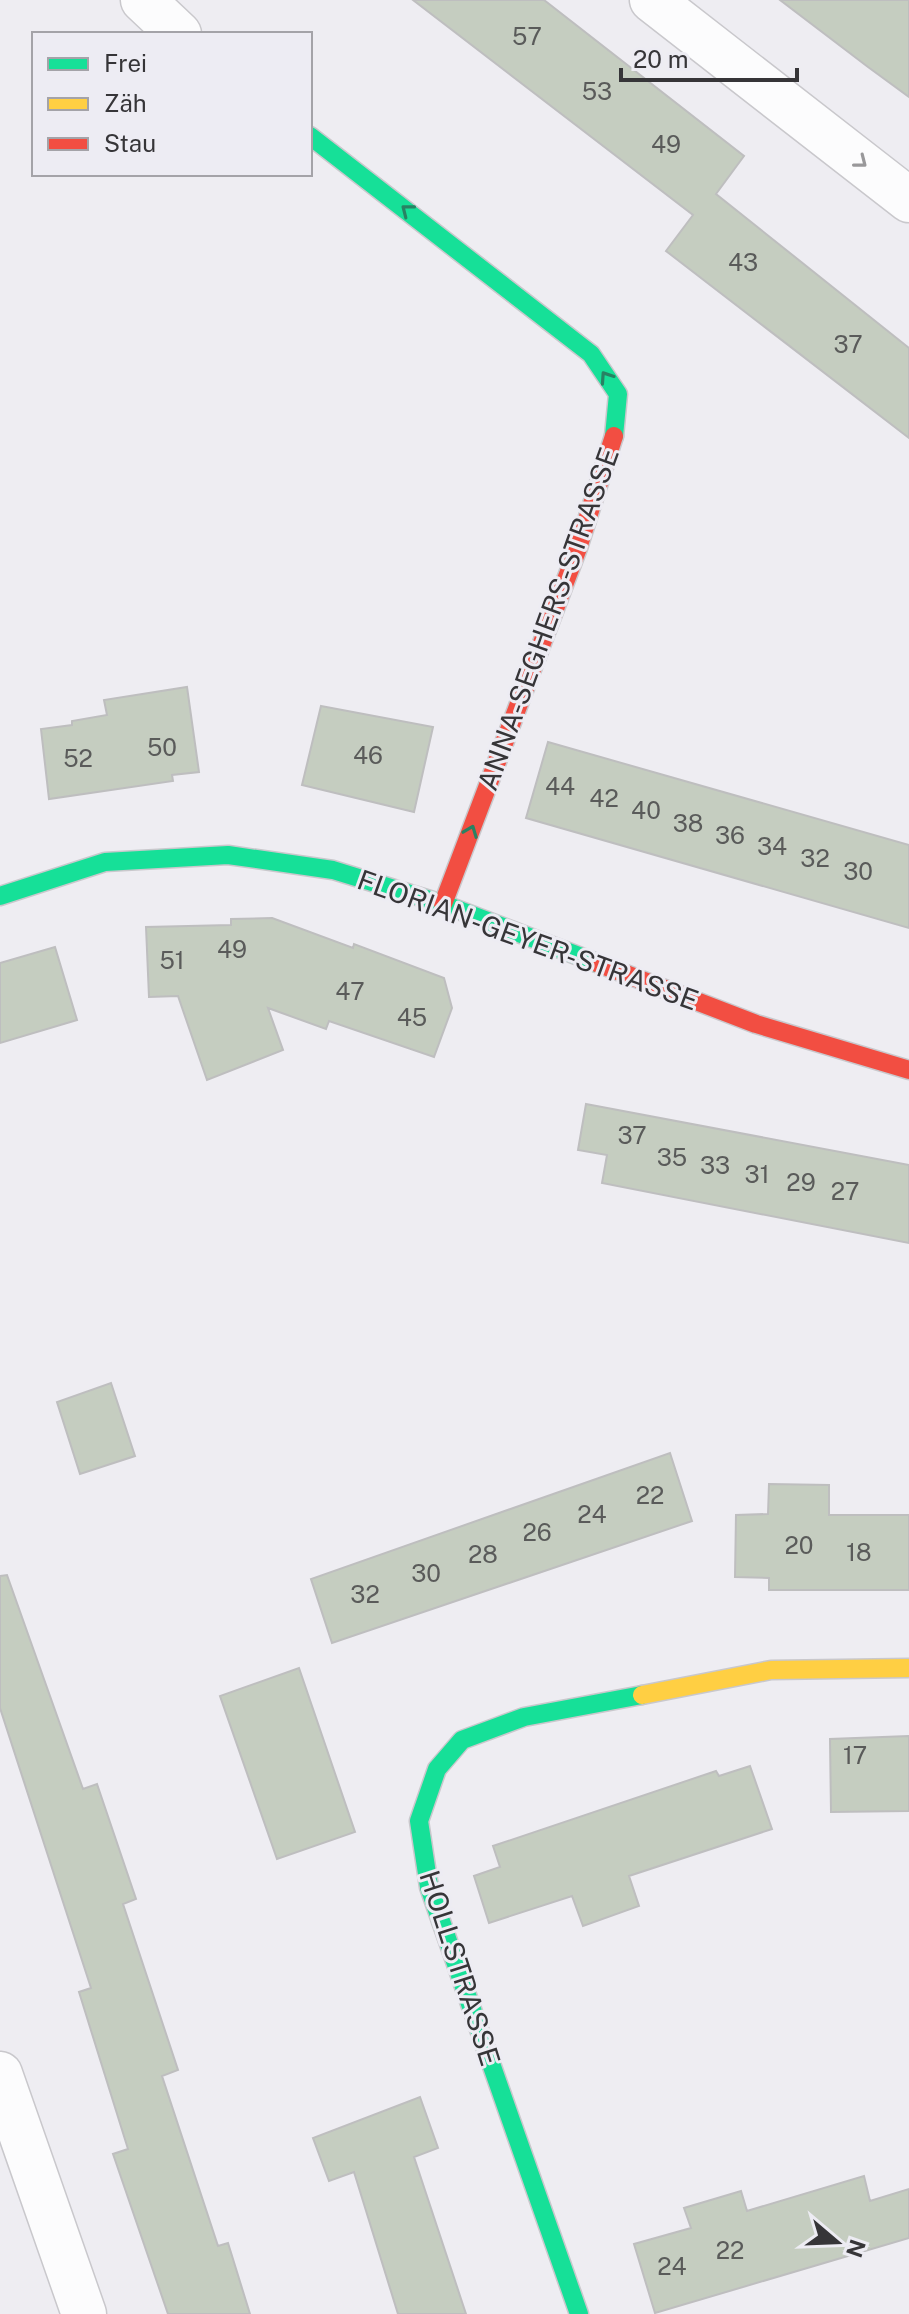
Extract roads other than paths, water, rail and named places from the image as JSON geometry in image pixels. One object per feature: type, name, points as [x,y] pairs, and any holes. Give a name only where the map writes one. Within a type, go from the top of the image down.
[{"type":"street","points":[[143,0],[177,32]]},
{"type":"street","points":[[652,0],[909,200]]},
{"type":"street","name":"ANNA-SEGHERS-STRASSE","points":[[312,138],[591,354],[618,394],[615,432],[578,548],[443,904]]},
{"type":"street","name":"FLORIAN-GEYER-STRASSE","points":[[0,896],[105,862],[228,855],[333,870],[443,904],[756,1024],[909,1070]]},
{"type":"street","name":"HOLLSTRASSE","points":[[579,2314],[429,1887],[419,1821],[437,1769],[462,1740],[524,1717],[771,1670],[909,1668]]},
{"type":"street","points":[[0,2074],[84,2314]]}]
